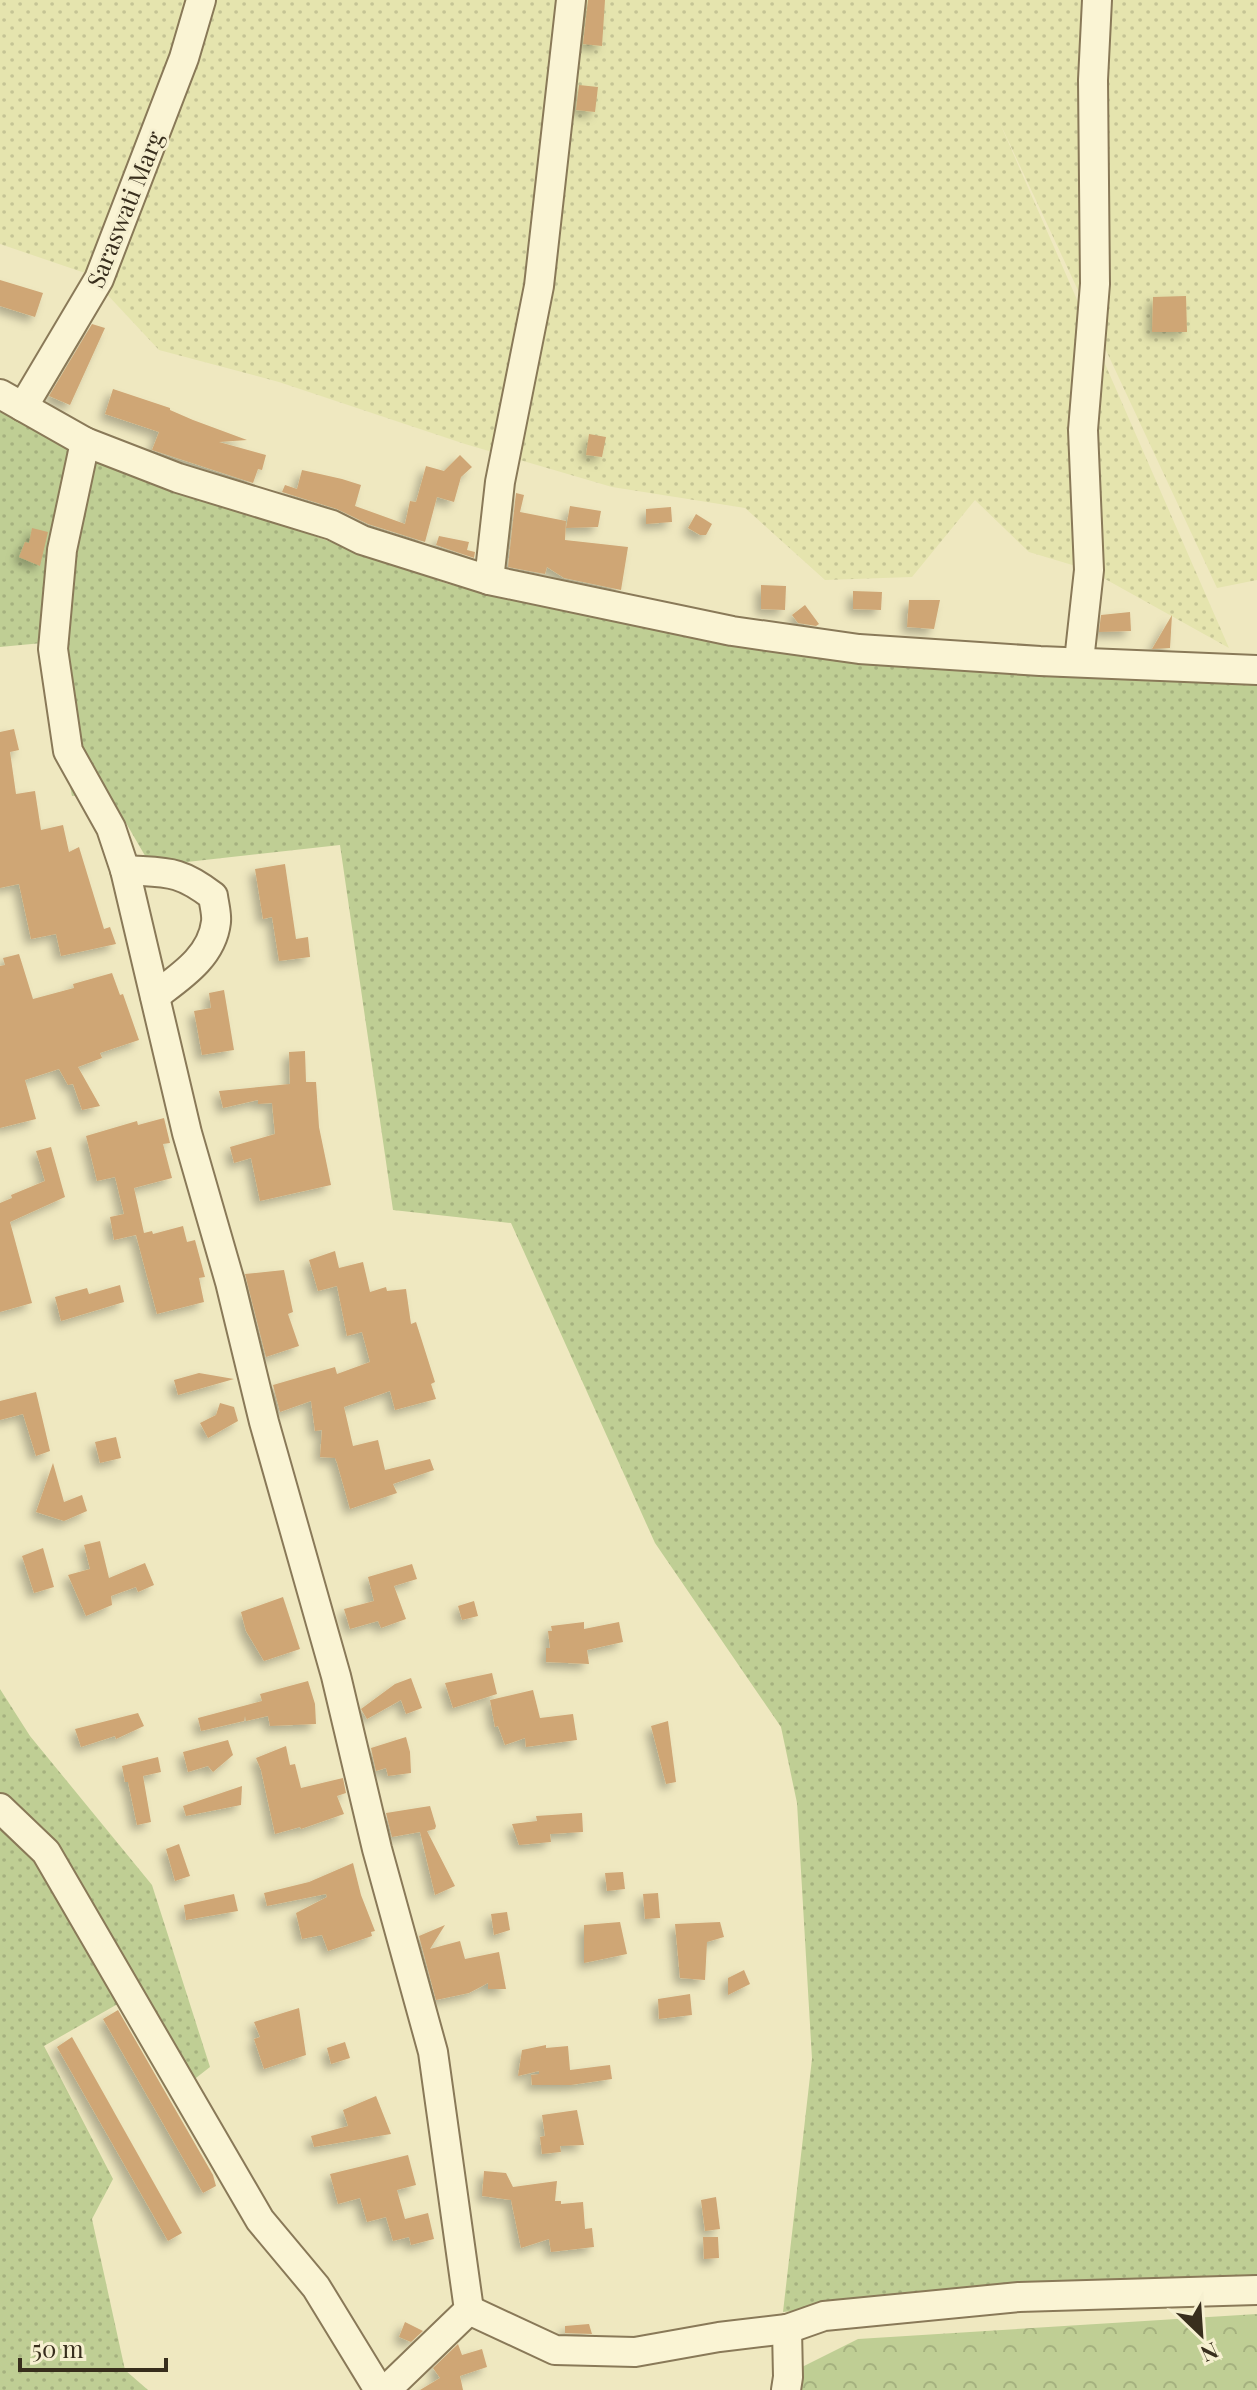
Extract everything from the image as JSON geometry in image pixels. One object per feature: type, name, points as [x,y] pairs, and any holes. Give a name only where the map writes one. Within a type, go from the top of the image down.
[{"type":"street","name":"Saraswati Marg","points":[[12,401],[99,279],[184,58],[201,0]]},
{"type":"street","points":[[489,580],[500,482],[543,260],[571,0]]},
{"type":"street","points":[[1079,661],[1089,570],[1083,430],[1095,284],[1093,80],[1097,0]]},
{"type":"street","points":[[12,401],[85,442],[178,478],[332,525],[362,540],[489,580],[760,635],[859,649],[1257,670]]},
{"type":"street","points":[[85,442],[62,550],[53,649],[68,751],[111,828],[125,870],[187,1133],[336,1676],[374,1836],[433,2052],[469,2310]]},
{"type":"street","points":[[125,870],[176,874],[192,880],[213,896],[216,922],[206,951],[187,972],[155,996]]},
{"type":"street","points":[[0,1808],[46,1852],[260,2220],[316,2287],[379,2390]]},
{"type":"street","points":[[469,2310],[555,2350],[635,2352],[787,2329],[824,2316],[1019,2297],[1257,2290]]},
{"type":"street","points":[[386,2390],[469,2310]]},
{"type":"street","points":[[786,2390],[787,2329]]},
{"type":"green space","points":[[0,0],[1257,0],[1257,580],[1217,588],[999,121],[1229,648],[1089,570],[1029,552],[975,500],[912,577],[825,580],[745,508],[612,487],[465,444],[279,382],[159,350],[88,274],[0,244]]},
{"type":"green space","points":[[0,400],[231,506],[448,584],[522,601],[649,628],[1257,670],[1257,2279],[1045,2284],[783,2312],[812,2059],[797,1803],[781,1727],[655,1543],[511,1223],[393,1210],[340,845],[151,866],[108,792],[72,796],[42,643],[0,647]]},
{"type":"green space","points":[[0,1689],[30,1736],[152,1885],[210,2067],[192,2081],[137,1993],[44,2046],[113,2179],[92,2219],[125,2370],[148,2390],[0,2390]]},
{"type":"green space","points":[[1257,2314],[1257,2390],[773,2390],[777,2373],[804,2366],[858,2339]]},
{"type":"building","points":[[588,0],[605,0],[602,46],[583,44]]},
{"type":"building","points":[[579,85],[598,87],[595,112],[576,110]]},
{"type":"building","points":[[0,280],[43,293],[35,317],[0,306]]},
{"type":"building","points":[[1186,296],[1187,332],[1152,332],[1153,297]]},
{"type":"building","points":[[92,324],[105,328],[70,405],[49,396]]},
{"type":"building","points":[[113,389],[170,408],[247,440],[219,442],[266,455],[262,470],[258,469],[253,483],[152,450],[159,432],[105,414]]},
{"type":"building","points":[[589,434],[606,437],[602,457],[586,455]]},
{"type":"building","points":[[460,455],[472,467],[461,477],[454,502],[437,497],[425,542],[282,492],[285,485],[297,489],[302,470],[342,479],[361,485],[355,506],[405,524],[410,501],[416,502],[426,466],[444,471]]},
{"type":"building","points":[[516,493],[524,495],[520,512],[566,521],[565,540],[628,547],[621,590],[564,578],[547,567],[545,574],[508,567]]},
{"type":"building","points":[[570,506],[601,511],[598,527],[566,528]]},
{"type":"building","points":[[671,507],[672,522],[646,524],[646,509]]},
{"type":"building","points":[[696,514],[712,524],[706,535],[688,528]]},
{"type":"building","points":[[32,528],[48,532],[40,566],[19,557],[25,542],[29,543]]},
{"type":"building","points":[[439,536],[469,542],[467,550],[475,552],[474,558],[436,545]]},
{"type":"building","points":[[761,585],[786,586],[785,610],[761,609]]},
{"type":"building","points":[[853,591],[882,592],[881,610],[853,609]]},
{"type":"building","points":[[909,600],[940,600],[934,629],[907,627]]},
{"type":"building","points":[[805,605],[819,624],[816,626],[798,623],[792,615]]},
{"type":"building","points":[[1130,612],[1131,631],[1099,632],[1101,615]]},
{"type":"building","points":[[1172,615],[1170,648],[1152,649]]},
{"type":"building","points":[[14,729],[19,750],[10,752],[16,794],[35,791],[41,830],[63,825],[69,852],[79,847],[104,929],[110,927],[116,944],[61,956],[56,934],[31,939],[19,884],[0,888],[0,732]]},
{"type":"building","points":[[285,864],[296,939],[308,937],[310,957],[279,961],[272,917],[263,919],[255,869]]},
{"type":"building","points":[[19,954],[33,999],[112,973],[139,1040],[100,1053],[102,1058],[78,1067],[100,1106],[82,1110],[73,1084],[68,1085],[59,1069],[25,1080],[36,1119],[0,1128],[0,966],[5,965],[3,958]]},
{"type":"building","points":[[224,990],[234,1050],[202,1055],[194,1011],[211,1008],[209,993]]},
{"type":"building","points":[[305,1051],[306,1082],[316,1082],[319,1127],[331,1185],[260,1201],[251,1158],[234,1163],[230,1147],[275,1134],[272,1103],[258,1104],[258,1100],[223,1108],[219,1091],[290,1084],[289,1052]]},
{"type":"building","points":[[164,1118],[170,1143],[163,1144],[172,1178],[134,1188],[144,1233],[152,1231],[153,1234],[183,1226],[187,1242],[195,1240],[205,1277],[199,1278],[204,1302],[157,1314],[136,1235],[114,1240],[110,1217],[124,1214],[115,1177],[97,1181],[86,1136],[137,1121],[138,1125]]},
{"type":"building","points":[[51,1147],[65,1197],[10,1222],[32,1303],[0,1312],[0,1203],[45,1181],[36,1151]]},
{"type":"building","points":[[335,1251],[339,1268],[363,1262],[370,1292],[386,1287],[387,1291],[406,1289],[411,1324],[416,1322],[435,1382],[431,1384],[436,1399],[395,1410],[390,1391],[344,1407],[353,1446],[378,1440],[385,1470],[430,1459],[434,1470],[393,1484],[397,1493],[350,1509],[335,1458],[320,1457],[322,1430],[315,1431],[311,1401],[280,1412],[273,1385],[335,1367],[337,1374],[370,1362],[362,1332],[347,1336],[337,1286],[318,1291],[309,1260]]},
{"type":"building","points":[[284,1270],[293,1312],[288,1314],[299,1346],[266,1357],[245,1274]]},
{"type":"building","points":[[120,1285],[124,1302],[61,1321],[55,1297],[87,1288],[89,1294]]},
{"type":"building","points":[[199,1373],[234,1379],[178,1395],[174,1380]]},
{"type":"building","points":[[36,1392],[50,1451],[36,1456],[23,1414],[0,1420],[0,1401]]},
{"type":"building","points":[[220,1403],[234,1407],[238,1421],[208,1438],[200,1423],[216,1415]]},
{"type":"building","points":[[116,1437],[121,1458],[100,1463],[95,1442]]},
{"type":"building","points":[[53,1463],[64,1502],[82,1495],[87,1511],[64,1521],[36,1512]]},
{"type":"building","points":[[100,1541],[109,1578],[145,1563],[154,1585],[138,1592],[136,1587],[111,1596],[112,1605],[86,1616],[68,1575],[90,1569],[84,1545]]},
{"type":"building","points":[[43,1548],[54,1587],[34,1593],[22,1556]]},
{"type":"building","points":[[412,1564],[417,1579],[394,1586],[406,1619],[381,1628],[378,1621],[350,1629],[344,1609],[374,1601],[368,1577]]},
{"type":"building","points":[[283,1597],[300,1649],[264,1661],[246,1631],[241,1612]]},
{"type":"building","points":[[474,1601],[478,1616],[462,1620],[458,1606]]},
{"type":"building","points":[[584,1622],[584,1629],[619,1622],[623,1642],[587,1650],[589,1664],[546,1662],[551,1626]]},
{"type":"building","points":[[492,1673],[497,1694],[453,1708],[445,1683]]},
{"type":"building","points":[[411,1678],[422,1708],[406,1714],[401,1700],[367,1719],[361,1709],[395,1684]]},
{"type":"building","points":[[308,1681],[315,1704],[316,1724],[270,1726],[268,1716],[246,1721],[245,1716],[244,1721],[201,1731],[198,1718],[262,1701],[260,1694]]},
{"type":"building","points":[[533,1690],[540,1718],[573,1714],[577,1740],[526,1747],[525,1738],[505,1745],[498,1726],[495,1727],[490,1700]]},
{"type":"building","points":[[138,1713],[144,1726],[116,1739],[115,1736],[81,1747],[75,1729]]},
{"type":"building","points":[[668,1721],[676,1782],[666,1784],[651,1726]]},
{"type":"building","points":[[406,1737],[411,1773],[388,1776],[386,1768],[376,1771],[371,1748]]},
{"type":"building","points":[[228,1740],[233,1755],[213,1772],[208,1766],[188,1772],[183,1752]]},
{"type":"building","points":[[286,1746],[290,1765],[295,1764],[301,1788],[343,1778],[346,1793],[337,1796],[344,1814],[301,1829],[275,1834],[256,1758]]},
{"type":"building","points":[[158,1757],[161,1772],[143,1776],[151,1822],[137,1825],[122,1766]]},
{"type":"building","points":[[242,1786],[241,1805],[186,1816],[183,1806]]},
{"type":"building","points":[[430,1806],[436,1826],[427,1831],[455,1886],[435,1895],[420,1832],[392,1837],[386,1813]]},
{"type":"building","points":[[582,1813],[583,1832],[550,1834],[551,1842],[519,1845],[512,1824],[537,1821],[536,1816]]},
{"type":"building","points":[[179,1844],[190,1876],[175,1881],[166,1849]]},
{"type":"building","points":[[353,1863],[375,1931],[371,1932],[372,1936],[328,1951],[322,1935],[302,1939],[296,1913],[327,1897],[326,1894],[267,1906],[264,1893],[309,1882]]},
{"type":"building","points":[[623,1872],[625,1889],[607,1891],[605,1873]]},
{"type":"building","points":[[658,1893],[660,1918],[645,1919],[643,1894]]},
{"type":"building","points":[[234,1894],[238,1911],[186,1920],[184,1905]]},
{"type":"building","points":[[507,1912],[510,1930],[494,1935],[491,1914]]},
{"type":"building","points":[[620,1922],[627,1954],[584,1963],[584,1925]]},
{"type":"building","points":[[720,1922],[724,1937],[707,1942],[705,1980],[680,1978],[675,1924]]},
{"type":"building","points":[[445,1925],[430,1949],[460,1941],[465,1959],[499,1952],[506,1989],[488,1989],[488,1983],[469,1993],[436,2000],[419,1936]]},
{"type":"building","points":[[744,1970],[750,1984],[728,1995],[728,1978]]},
{"type":"building","points":[[690,1994],[692,2015],[659,2019],[658,1999]]},
{"type":"building","points":[[299,2008],[306,2055],[264,2069],[254,2039],[260,2037],[254,2022]]},
{"type":"building","points":[[118,2010],[213,2175],[216,2186],[203,2193],[103,2019]]},
{"type":"building","points":[[72,2037],[182,2233],[168,2241],[57,2047]]},
{"type":"building","points":[[345,2042],[350,2058],[331,2064],[327,2048]]},
{"type":"building","points":[[546,2045],[546,2048],[568,2046],[570,2070],[610,2065],[612,2079],[571,2085],[532,2085],[531,2075],[539,2074],[539,2071],[518,2076],[522,2050]]},
{"type":"building","points":[[376,2096],[391,2134],[314,2147],[311,2136],[348,2126],[343,2110]]},
{"type":"building","points":[[577,2110],[584,2145],[560,2146],[561,2152],[542,2154],[540,2137],[545,2136],[542,2115]]},
{"type":"building","points":[[408,2155],[416,2185],[397,2190],[405,2219],[428,2213],[434,2239],[411,2245],[409,2237],[393,2241],[386,2217],[367,2222],[360,2198],[338,2204],[330,2174]]},
{"type":"building","points":[[484,2171],[506,2173],[513,2187],[557,2181],[555,2201],[561,2201],[561,2204],[583,2202],[585,2229],[592,2228],[594,2247],[551,2252],[549,2239],[521,2248],[511,2200],[482,2196]]},
{"type":"building","points":[[716,2197],[720,2229],[705,2231],[701,2200]]},
{"type":"building","points":[[703,2237],[718,2237],[719,2258],[704,2259]]},
{"type":"building","points":[[405,2322],[423,2331],[411,2342],[399,2337]]},
{"type":"building","points":[[589,2324],[592,2334],[565,2333],[565,2326]]},
{"type":"building","points":[[458,2344],[462,2355],[482,2349],[487,2367],[460,2376],[463,2390],[420,2390],[440,2378],[433,2368]]}]
